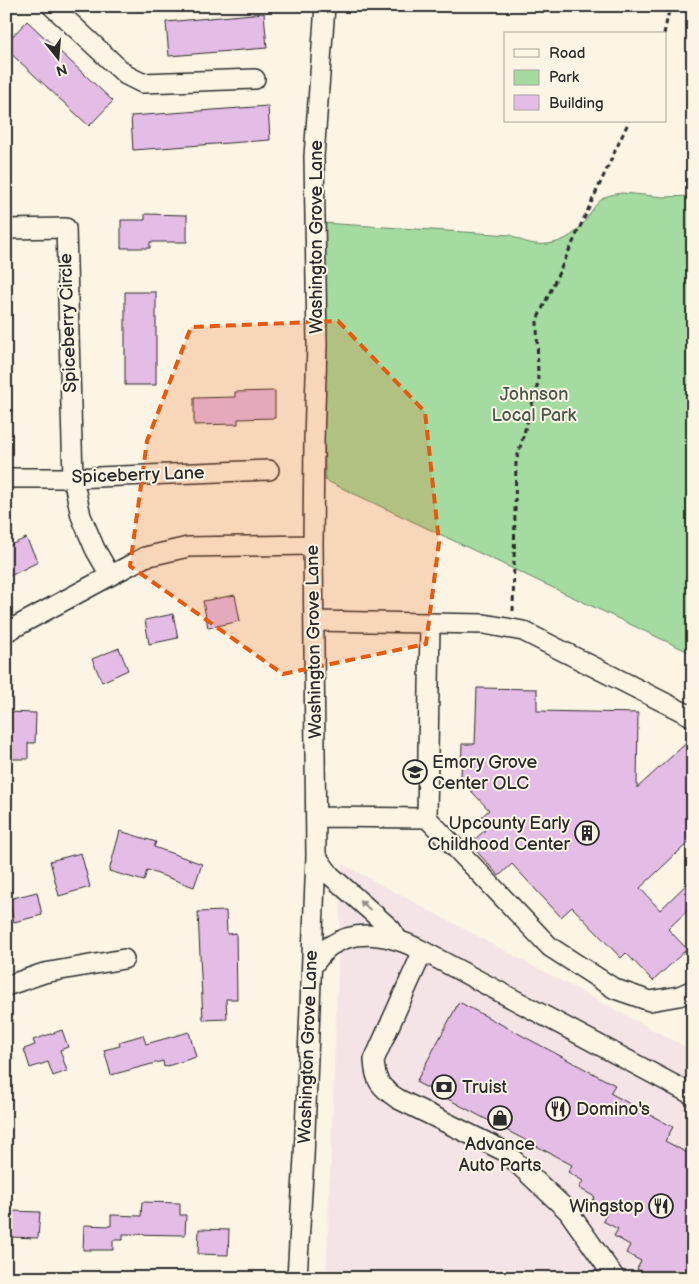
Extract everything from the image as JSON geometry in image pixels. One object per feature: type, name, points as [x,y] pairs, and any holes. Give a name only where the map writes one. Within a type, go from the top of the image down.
[{"type":"street","points":[[52,6],[126,75],[142,83],[255,79]]},
{"type":"street","name":"Washington Grove Lane","points":[[297,1278],[316,856],[313,545],[316,344],[314,156],[325,6]]},
{"type":"street","name":"Spiceberry Circle","points":[[6,229],[66,228],[73,478]]},
{"type":"street","name":"Spiceberry Lane","points":[[6,478],[73,478],[269,470]]},
{"type":"street","points":[[73,478],[81,516],[95,549],[110,575]]},
{"type":"street","points":[[6,632],[145,557],[188,547],[313,545]]},
{"type":"street","points":[[314,621],[484,624],[523,631],[693,717]]},
{"type":"street","points":[[430,623],[427,818],[550,947],[615,990],[650,1001],[679,996],[693,990]]},
{"type":"street","points":[[316,817],[427,818]]},
{"type":"street","points":[[316,856],[330,874],[391,929],[398,940]]},
{"type":"street","points":[[312,966],[330,947],[347,938],[366,934],[398,940],[423,951],[693,1095]]},
{"type":"street","points":[[423,951],[374,1060],[375,1075],[383,1089],[398,1099],[504,1151],[568,1211],[615,1278]]},
{"type":"street","points":[[6,986],[44,973],[124,959]]},
{"type":"path","points":[[664,32],[670,6]]},
{"type":"path","points":[[513,629],[516,462],[538,383],[537,320],[629,122]]},
{"type":"highlighted area","points":[[338,321],[425,412],[439,542],[426,644],[283,674],[130,566],[147,441],[191,327]]},
{"type":"shaded area","points":[[342,864],[693,1051],[693,1278],[326,1278]]},
{"type":"green space","name":"Johnson Local Park","points":[[623,193],[664,197],[693,196],[693,654],[325,480],[322,223],[511,235],[529,243],[548,244],[567,238],[575,232],[602,199],[614,194]]},
{"type":"building","points":[[264,13],[267,48],[169,56],[166,22]]},
{"type":"building","points":[[27,21],[113,101],[89,126],[6,49],[6,43]]},
{"type":"building","points":[[268,106],[270,140],[133,150],[131,116]]},
{"type":"building","points":[[145,214],[187,215],[187,242],[150,242],[150,248],[121,248],[121,220],[145,220]]},
{"type":"building","points":[[125,292],[156,292],[156,385],[125,385]]},
{"type":"building","points":[[275,391],[275,418],[238,419],[238,424],[194,425],[194,398],[235,397],[235,392]]},
{"type":"building","points":[[26,538],[38,562],[6,578],[6,547]]},
{"type":"building","points":[[235,595],[240,621],[208,628],[203,601]]},
{"type":"building","points":[[173,614],[178,638],[149,644],[145,620]]},
{"type":"building","points":[[119,648],[128,670],[102,682],[92,659]]},
{"type":"building","name":"Upcounty Early Childhood Center","points":[[477,688],[537,689],[537,711],[638,713],[637,788],[693,737],[693,838],[640,888],[660,910],[693,878],[693,905],[668,929],[687,949],[653,981],[626,953],[621,958],[572,907],[561,917],[512,864],[499,876],[470,844],[486,829],[478,820],[489,810],[461,780],[462,744],[475,744]]},
{"type":"building","points":[[6,712],[36,713],[35,743],[28,743],[28,759],[6,759]]},
{"type":"building","points":[[120,831],[156,842],[154,847],[202,864],[194,887],[147,870],[144,881],[109,871]]},
{"type":"building","points":[[81,853],[90,887],[59,896],[50,861]]},
{"type":"building","points":[[37,892],[42,915],[14,922],[9,899]]},
{"type":"building","points":[[226,911],[227,934],[236,933],[237,999],[226,999],[227,1019],[203,1020],[198,912]]},
{"type":"building","points":[[459,1002],[615,1085],[610,1093],[673,1127],[665,1141],[693,1156],[693,1277],[678,1270],[654,1278],[637,1269],[641,1261],[626,1253],[630,1245],[614,1236],[618,1229],[603,1221],[607,1213],[591,1204],[595,1197],[579,1188],[583,1181],[568,1172],[572,1165],[416,1082]]},
{"type":"building","points":[[62,1030],[68,1047],[60,1050],[67,1071],[53,1076],[48,1062],[30,1068],[24,1049],[35,1045],[33,1040]]},
{"type":"building","points":[[189,1032],[196,1057],[164,1067],[163,1061],[111,1075],[104,1050],[120,1046],[119,1042],[143,1035],[146,1044]]},
{"type":"building","points":[[142,1202],[180,1203],[180,1215],[186,1215],[185,1235],[123,1234],[123,1240],[113,1240],[113,1250],[83,1250],[84,1225],[111,1226],[111,1215],[141,1216]]},
{"type":"building","points":[[11,1211],[40,1212],[38,1238],[9,1237]]},
{"type":"building","points":[[199,1229],[229,1230],[228,1255],[198,1254]]},
{"type":"place","name":"Emory Grove Center OLC","points":[[415,772]]},
{"type":"place","name":"Upcounty Early Childhood Center","points":[[587,833]]},
{"type":"place","name":"Truist","points":[[444,1087]]},
{"type":"place","name":"Domino's","points":[[558,1109]]},
{"type":"place","name":"Advance Auto Parts","points":[[500,1118]]},
{"type":"place","name":"Wingstop","points":[[661,1206]]}]
